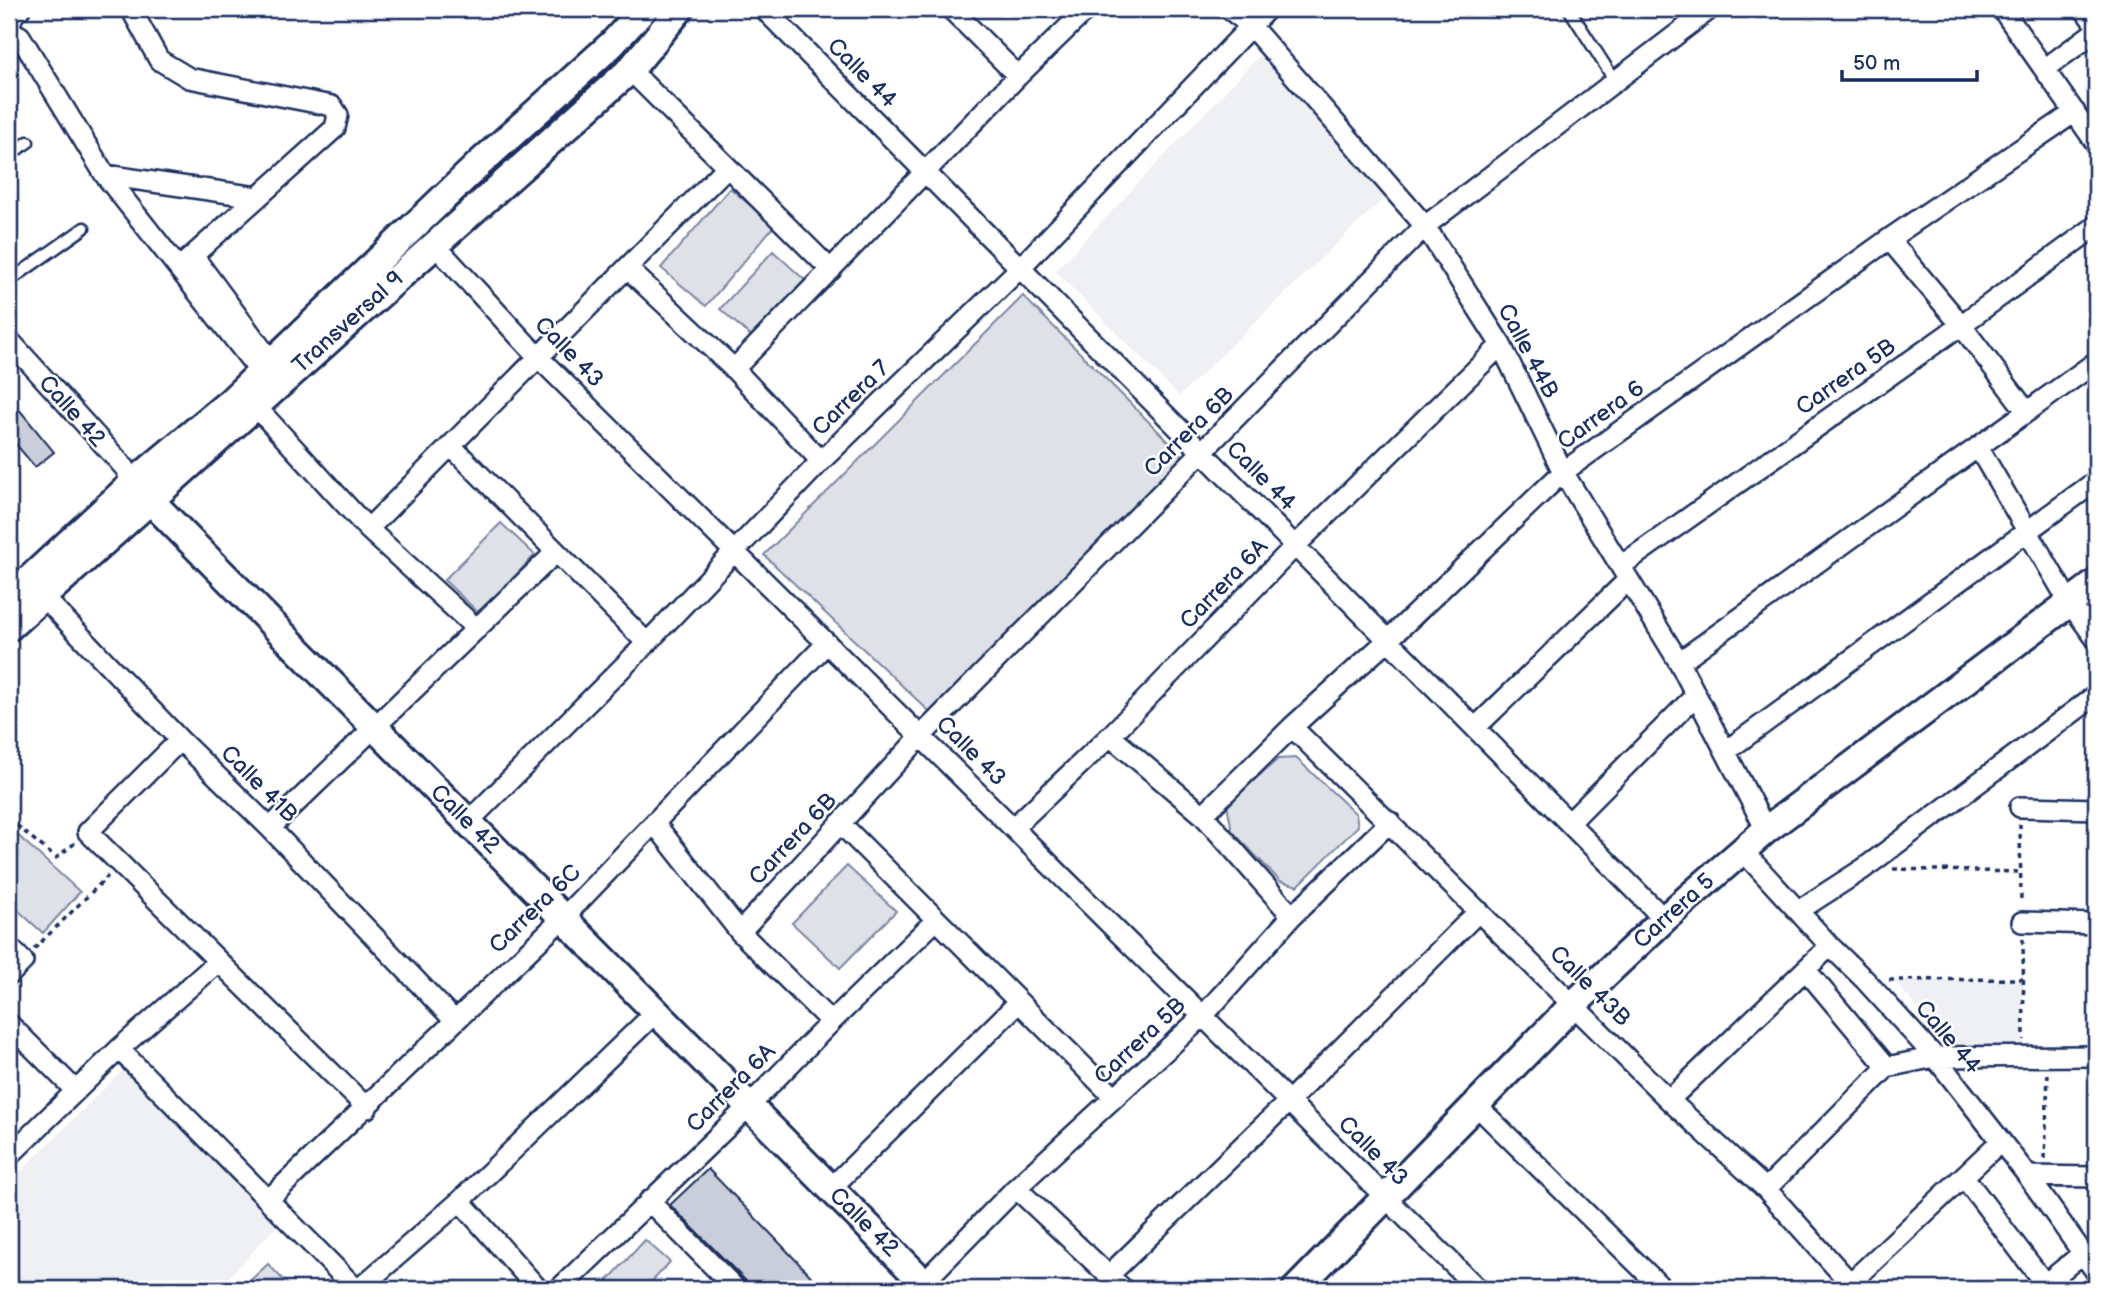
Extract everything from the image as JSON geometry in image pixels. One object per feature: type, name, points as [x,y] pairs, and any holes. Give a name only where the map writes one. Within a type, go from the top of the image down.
[{"type":"street","points":[[20,9],[13,15],[9,29],[20,36],[105,175],[187,262],[232,323],[264,352],[274,374]]},
{"type":"street","points":[[131,9],[159,60],[189,78],[332,106],[338,115],[335,128],[187,262]]},
{"type":"street","name":"Transversal 9","points":[[9,627],[27,592],[274,374],[479,164],[612,44],[644,9]]},
{"type":"street","name":"Transversal 9","points":[[274,374],[434,244],[630,70],[680,9]]},
{"type":"street","name":"Calle 44","points":[[764,9],[1664,919]]},
{"type":"street","points":[[951,9],[1018,76]]},
{"type":"street","points":[[734,369],[1018,76],[1087,9]]},
{"type":"street","name":"Calle 44B","points":[[1229,9],[1250,25],[1425,226],[1501,345],[1563,472],[1679,662],[1766,830]]},
{"type":"street","name":"Carrera 7","points":[[468,821],[647,643],[821,461],[1020,268],[1267,9]]},
{"type":"street","name":"Carrera 6B","points":[[740,932],[920,736],[1425,226],[1710,9]]},
{"type":"street","points":[[2002,9],[2046,68],[2096,143]]},
{"type":"street","points":[[2084,9],[2096,25]]},
{"type":"street","points":[[2046,68],[2096,31]]},
{"type":"street","points":[[630,70],[831,270]]},
{"type":"street","name":"Carrera 6","points":[[1203,815],[1292,727],[1388,640],[1563,472],[1889,239],[2075,112]]},
{"type":"street","points":[[368,529],[727,167]]},
{"type":"street","points":[[105,175],[257,197]]},
{"type":"street","name":"Carrera 5B","points":[[1475,728],[1625,573],[2096,226]]},
{"type":"street","points":[[1889,239],[1961,325],[2027,412]]},
{"type":"street","name":"Calle 43","points":[[434,244],[540,358],[1478,1289]]},
{"type":"street","points":[[628,269],[734,369],[821,461]]},
{"type":"street","name":"Calle 42","points":[[9,340],[125,468],[142,492],[831,1188],[924,1287]]},
{"type":"street","name":"Carrera 6A","points":[[1013,828],[1110,736],[1295,546],[1501,345]]},
{"type":"street","points":[[1679,662],[2096,362]]},
{"type":"street","points":[[248,398],[368,529],[477,629]]},
{"type":"street","points":[[451,446],[647,643]]},
{"type":"street","points":[[1978,447],[2069,602],[2096,639]]},
{"type":"street","points":[[1726,751],[2096,481]]},
{"type":"street","points":[[270,828],[555,553]]},
{"type":"street","name":"Carrera 5","points":[[1296,1289],[1574,1004],[1742,850],[2096,583]]},
{"type":"street","name":"Calle 41B","points":[[27,592],[270,828],[455,1021]]},
{"type":"street","name":"Carrera 6C","points":[[268,1200],[563,918],[827,643]]},
{"type":"street","points":[[1798,911],[1863,869],[2096,695]]},
{"type":"street","points":[[1569,823],[1695,696]]},
{"type":"street","name":"Calle 43B","points":[[1292,727],[1669,1100],[1766,1189],[1847,1286]]},
{"type":"street","points":[[1110,736],[1203,815],[1292,916]]},
{"type":"street","points":[[180,740],[88,832],[367,1108]]},
{"type":"street","points":[[2020,807],[2096,809]]},
{"type":"street","name":"Carrera 5B","points":[[924,1287],[1016,1188],[1203,1016],[1292,916],[1390,822]]},
{"type":"street","points":[[840,823],[1115,1097]]},
{"type":"street","points":[[655,824],[740,932],[831,1022]]},
{"type":"street","name":"Calle 44","points":[[1742,850],[1830,946],[1866,980],[1935,1057],[2001,1142],[2037,1176],[2082,1254],[2096,1272]]},
{"type":"street","points":[[1109,1275],[1289,1101],[1479,911]]},
{"type":"street","name":"Carrera 6A","points":[[559,1289],[749,1106],[936,920]]},
{"type":"street","points":[[2022,922],[2096,923]]},
{"type":"street","points":[[1669,1100],[1830,946]]},
{"type":"street","points":[[9,975],[16,954]]},
{"type":"street","points":[[9,1156],[119,1049],[218,962]]},
{"type":"street","points":[[1806,970],[1887,1068]]},
{"type":"street","points":[[831,1188],[1018,1002]]},
{"type":"street","points":[[119,1049],[358,1289],[460,1201],[656,1012]]},
{"type":"street","points":[[9,1024],[75,1090]]},
{"type":"street","points":[[1766,1189],[1887,1068],[1935,1057],[2096,1056]]},
{"type":"street","points":[[1477,1106],[1663,1289]]},
{"type":"street","points":[[1847,1286],[2001,1142]]},
{"type":"street","points":[[2037,1176],[2096,1177]]},
{"type":"street","points":[[1964,1177],[2042,1287],[2082,1254]]},
{"type":"street","points":[[1016,1188],[1124,1289]]},
{"type":"street","points":[[460,1201],[538,1289]]},
{"type":"street","points":[[649,1201],[736,1289]]},
{"type":"lane","points":[[1569,9],[1615,81]]},
{"type":"lane","points":[[9,155],[28,142]]},
{"type":"lane","points":[[9,281],[84,228]]},
{"type":"path","points":[[9,818],[56,858],[88,832]]},
{"type":"path","points":[[16,954],[121,863]]},
{"type":"path","points":[[1863,869],[2019,872]]},
{"type":"path","points":[[1866,980],[2023,979]]},
{"type":"path","points":[[2037,1176],[2048,1070],[2060,1070]]},
{"type":"shaded area","points":[[1260,55],[1388,194],[1179,396],[1055,271]]},
{"type":"shaded area","points":[[730,188],[774,226],[706,306],[661,268]]},
{"type":"shaded area","points":[[773,251],[807,282],[754,339],[720,309]]},
{"type":"shaded area","points":[[1023,296],[1193,466],[932,714],[764,555]]},
{"type":"shaded area","points":[[501,523],[535,555],[479,613],[444,580]]},
{"type":"shaded area","points":[[1296,758],[1356,814],[1358,826],[1298,886],[1280,881],[1232,831],[1227,804],[1278,759]]},
{"type":"shaded area","points":[[11,829],[80,892],[43,933],[9,902]]},
{"type":"shaded area","points":[[847,866],[896,911],[840,968],[792,923]]},
{"type":"shaded area","points":[[2023,979],[2024,1045],[1949,1046],[1894,980]]},
{"type":"shaded area","points":[[127,1066],[286,1216],[218,1289],[9,1289],[9,1183]]},
{"type":"shaded area","points":[[645,1240],[670,1262],[645,1289],[600,1289]]},
{"type":"shaded area","points":[[268,1264],[292,1289],[241,1289]]},
{"type":"building","points":[[9,397],[54,452],[35,467],[9,436]]},
{"type":"building","points":[[708,1169],[823,1289],[749,1289],[745,1280],[670,1205]]}]
